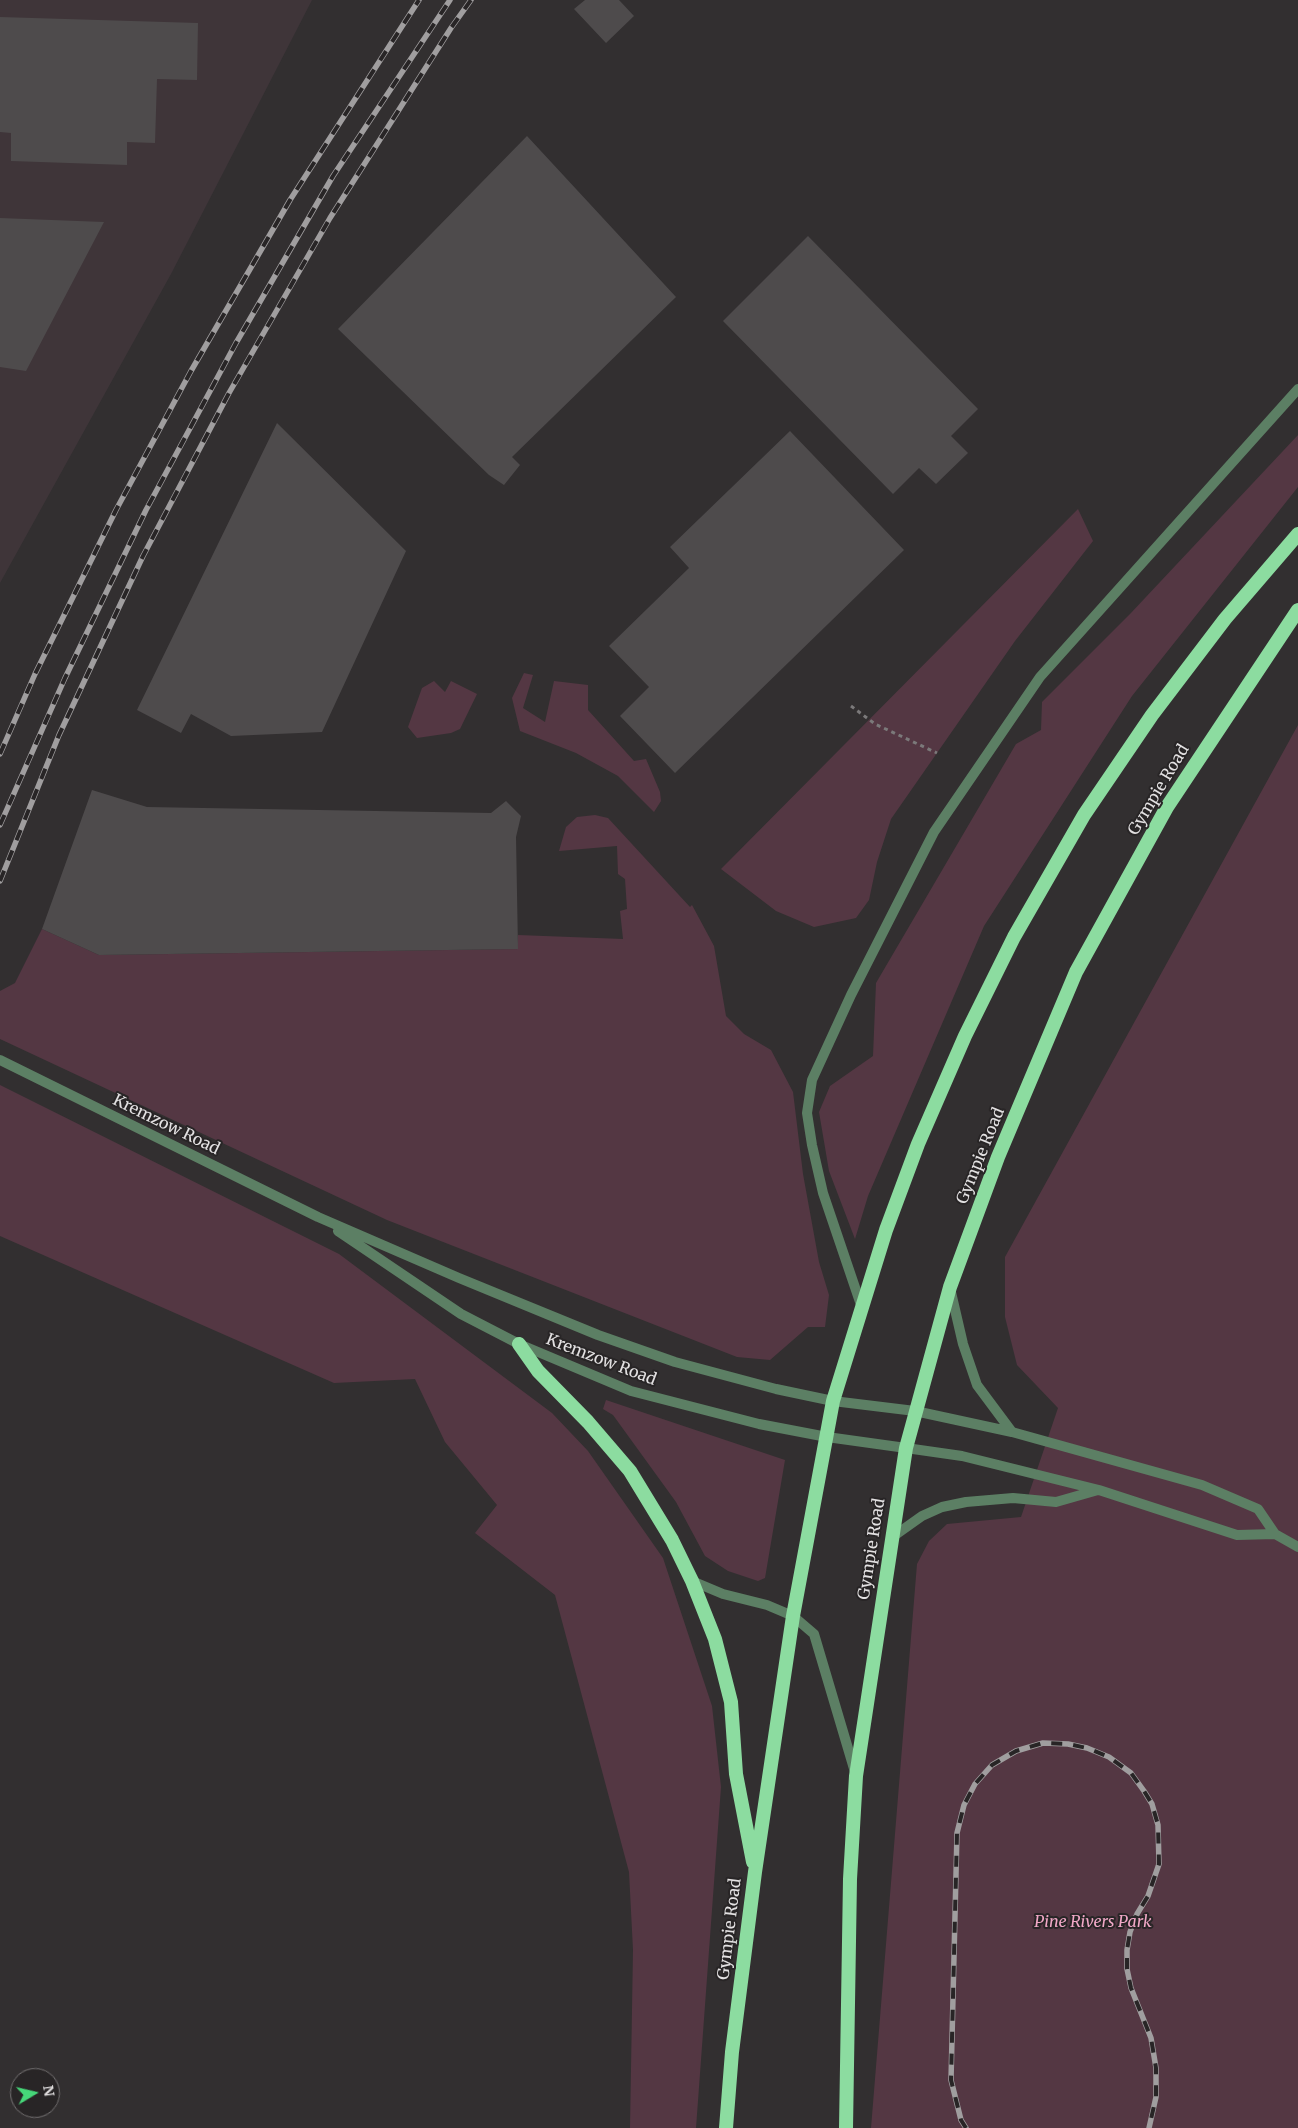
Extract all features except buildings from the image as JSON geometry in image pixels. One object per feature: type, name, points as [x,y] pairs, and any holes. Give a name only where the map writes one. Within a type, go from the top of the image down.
[{"type":"highway","name":"Gympie Road","points":[[726,2128],[732,2052],[755,1872],[793,1616],[833,1401],[886,1230],[918,1144],[965,1036],[1014,937],[1084,815],[1152,715],[1224,619],[1298,534]]},
{"type":"highway","name":"Gympie Road","points":[[846,2128],[850,1880],[856,1776],[906,1448],[950,1287],[998,1157],[1076,972],[1167,807],[1298,610]]},
{"type":"highway","points":[[519,1344],[538,1371],[588,1422],[630,1471],[672,1540],[692,1581],[715,1639],[731,1702],[736,1774],[755,1872]]},
{"type":"street","points":[[862,1308],[823,1193],[812,1145],[808,1113],[812,1080],[851,995],[934,832],[1040,677],[1298,388]]},
{"type":"street","name":"Kremzow Road","points":[[0,1060],[318,1217],[598,1335],[666,1359],[776,1389],[833,1401],[915,1411],[1012,1432],[1202,1485],[1258,1509],[1275,1534]]},
{"type":"street","name":"Kremzow Road","points":[[318,1217],[461,1314],[519,1344],[631,1391],[759,1424],[827,1437],[962,1456],[1099,1490],[1237,1535],[1275,1534]]},
{"type":"street","points":[[950,1287],[963,1344],[977,1385],[1012,1432]]},
{"type":"street","points":[[891,1538],[922,1516],[942,1508],[966,1502],[1013,1498],[1056,1502],[1099,1490]]},
{"type":"street","points":[[1275,1534],[1298,1547]]},
{"type":"street","name":"Gympie Road","points":[[692,1581],[723,1594],[767,1605],[793,1616],[814,1634],[856,1776]]},
{"type":"path","points":[[851,706],[875,724],[936,753]]},
{"type":"shaded area","points":[[0,0],[312,0],[171,274],[0,583]]},
{"type":"green space","points":[[1298,435],[1298,487],[1132,696],[984,926],[868,1196],[855,1239],[829,1171],[819,1112],[830,1086],[873,1056],[876,983],[1016,744],[1041,730],[1042,702],[1130,614]]},
{"type":"green space","points":[[1078,509],[1093,541],[1015,641],[891,819],[877,862],[869,900],[856,918],[814,927],[776,911],[721,869]]},
{"type":"green space","points":[[524,673],[533,675],[523,708],[545,722],[554,681],[588,685],[588,710],[634,761],[646,759],[660,792],[661,801],[654,812],[618,776],[576,753],[520,731],[512,698]]},
{"type":"green space","points":[[434,681],[445,692],[451,681],[477,694],[460,729],[451,733],[417,738],[408,727],[422,688]]},
{"type":"green space","name":"Pine Rivers Park","points":[[1298,725],[1298,2128],[871,2128],[917,1564],[929,1541],[947,1524],[1021,1517],[1058,1408],[1017,1365],[1005,1317],[1005,1257]]},
{"type":"green space","points":[[595,815],[608,818],[690,907],[692,905],[714,946],[726,1016],[744,1034],[771,1050],[793,1092],[803,1174],[819,1262],[829,1295],[825,1327],[808,1327],[770,1360],[737,1357],[387,1220],[0,1039],[0,991],[15,983],[42,929],[99,955],[517,949],[518,935],[623,939],[620,911],[627,909],[625,879],[618,874],[617,846],[559,851],[566,827],[577,817]]},
{"type":"green space","points":[[0,1085],[339,1254],[552,1413],[588,1451],[663,1558],[712,1706],[721,1787],[696,2128],[630,2128],[633,1950],[629,1872],[555,1595],[475,1533],[497,1505],[445,1442],[415,1379],[334,1383],[0,1236]]},
{"type":"green space","points":[[606,1400],[785,1460],[765,1578],[758,1581],[728,1571],[705,1556],[676,1502],[613,1415],[603,1409]]},
{"type":"railway","points":[[0,754],[35,674],[116,510],[191,371],[290,200],[419,0]]},
{"type":"railway","points":[[0,825],[65,678],[146,510],[236,343],[333,176],[450,0]]},
{"type":"railway","points":[[0,881],[59,735],[143,556],[229,393],[330,218],[451,28],[471,0]]},
{"type":"railway","points":[[966,2128],[961,2120],[951,2080],[957,1833],[964,1805],[975,1784],[992,1765],[1016,1751],[1043,1743],[1068,1744],[1087,1748],[1109,1757],[1131,1773],[1144,1791],[1152,1804],[1158,1825],[1159,1864],[1148,1896],[1137,1914],[1130,1932],[1127,1950],[1127,1969],[1131,1988],[1151,2038],[1156,2068],[1156,2097],[1149,2128]]}]
